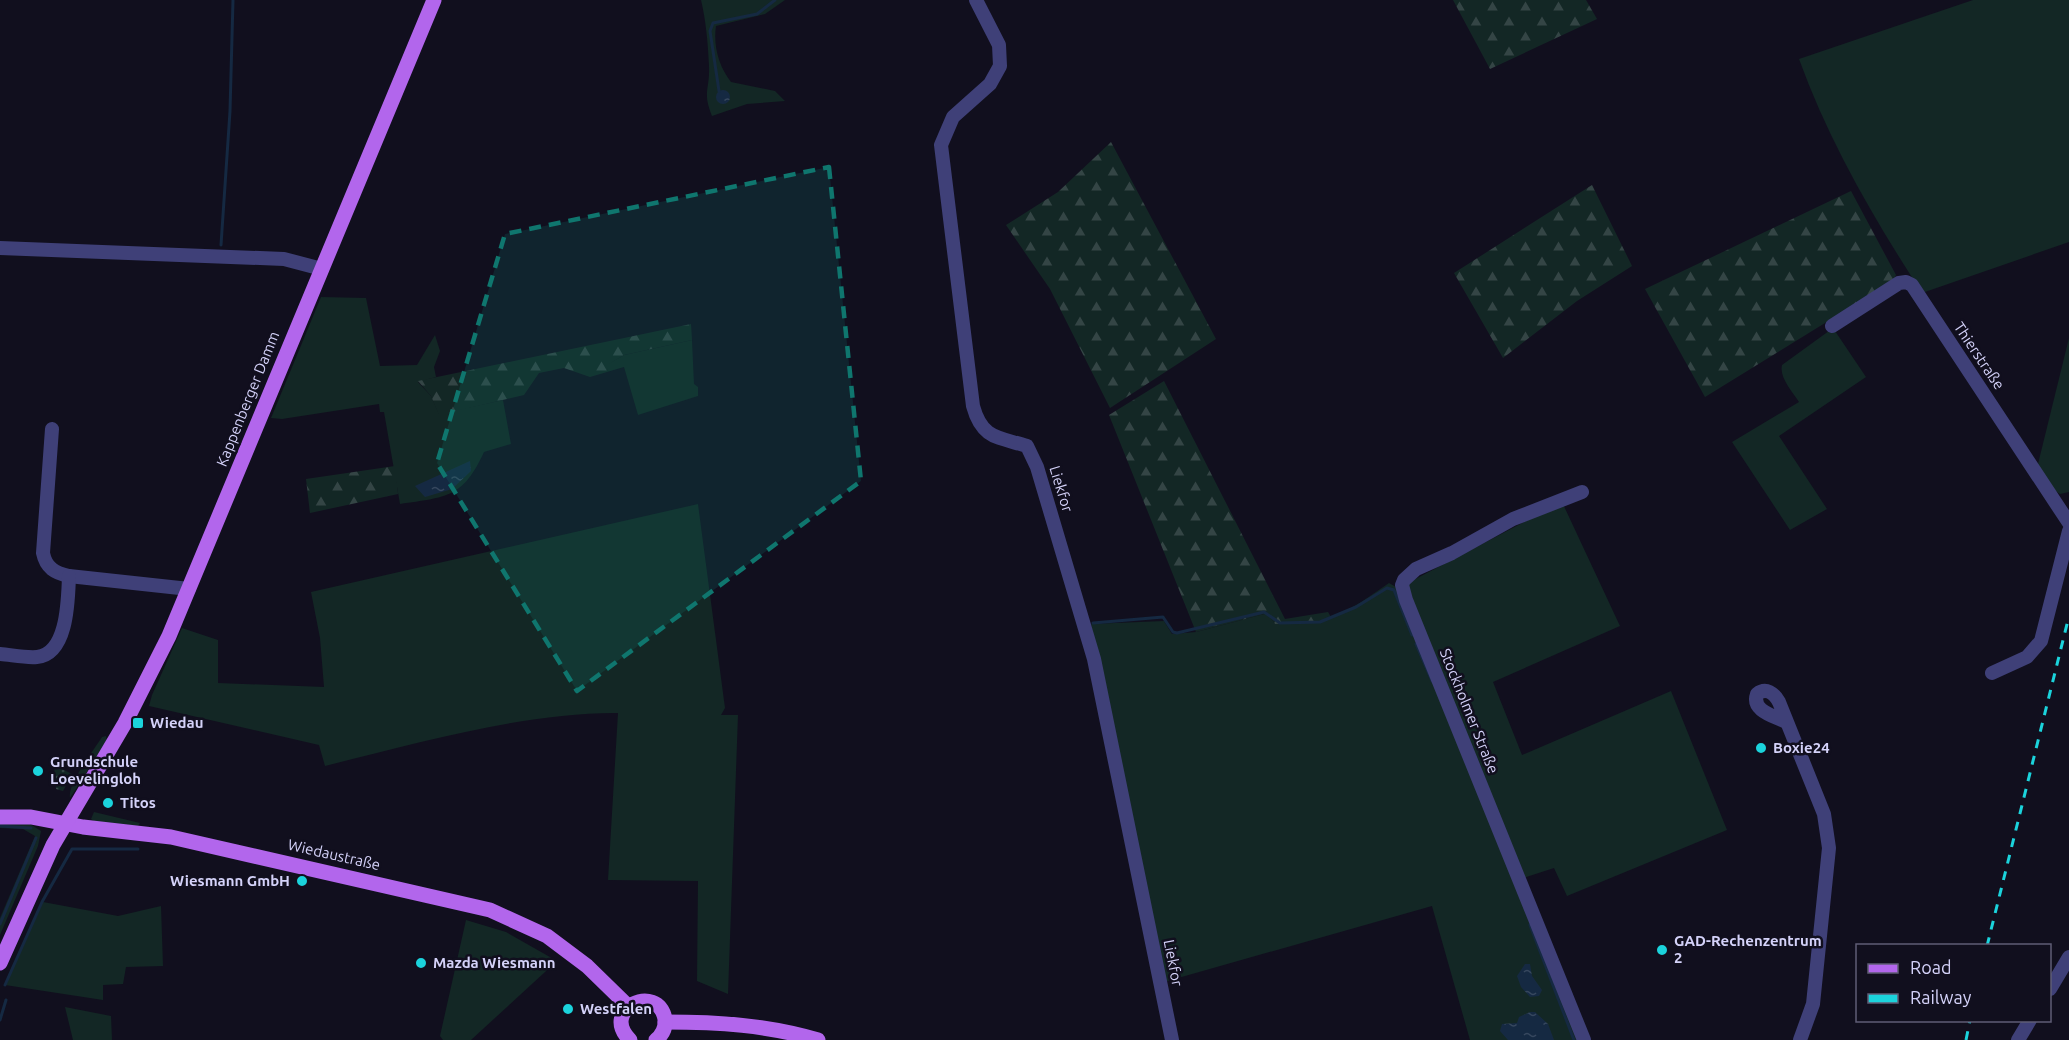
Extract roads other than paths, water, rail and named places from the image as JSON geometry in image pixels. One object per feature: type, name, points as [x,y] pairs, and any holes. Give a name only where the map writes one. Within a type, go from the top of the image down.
[{"type":"main road","name":"Kappenberger Damm","points":[[65,824],[147,682],[189,589],[434,0]]},
{"type":"main road","name":"Wiedaustraße","points":[[0,817],[31,818],[171,837],[490,910],[547,936],[587,966],[628,1006]]},
{"type":"main road","points":[[0,963],[30,893],[65,824]]},
{"type":"main road","points":[[629,1040],[624,1033],[621,1020],[628,1006],[639,1001],[652,1002],[662,1012],[665,1022],[663,1032],[656,1040]]},
{"type":"main road","points":[[665,1022],[743,1023],[818,1040]]},
{"type":"street","name":"Liekfor","points":[[976,0],[999,45],[1000,66],[990,84],[953,117],[941,145],[974,406],[982,428],[990,435],[1028,446],[1038,467],[1094,659],[1172,1040]]},
{"type":"street","points":[[0,248],[284,259],[321,269]]},
{"type":"street","name":"Thierstraße","points":[[1832,326],[1899,284],[1906,282],[1912,285],[2069,523]]},
{"type":"street","points":[[52,429],[44,561],[51,569],[69,576],[189,589]]},
{"type":"street","name":"Stockholmer Straße","points":[[1582,492],[1492,529],[1452,553],[1416,569],[1402,585],[1406,600],[1584,1040]]},
{"type":"street","points":[[1992,673],[2027,657],[2042,641],[2069,531]]},
{"type":"street","points":[[0,654],[38,657],[53,649],[61,634],[69,576]]},
{"type":"street","points":[[1786,722],[1824,814],[1829,848],[1813,1004],[1800,1040]]},
{"type":"street","points":[[2051,986],[2069,957]]},
{"type":"street","points":[[2018,1040],[2029,1022]]},
{"type":"water","points":[[720,90],[726,90],[730,97],[726,104],[720,104],[716,100],[716,94]]},
{"type":"water","points":[[470,461],[471,471],[452,489],[425,497],[415,486]]},
{"type":"water","points":[[1525,964],[1530,964],[1532,976],[1542,990],[1539,996],[1530,997],[1521,987],[1517,976]]},
{"type":"water","points":[[1535,1012],[1548,1024],[1554,1040],[1508,1040],[1500,1031],[1502,1024],[1517,1023],[1519,1017]]},
{"type":"waterway","points":[[221,245],[230,111],[233,0]]},
{"type":"waterway","points":[[719,91],[710,31],[713,23],[757,14],[775,0]]},
{"type":"waterway","points":[[1093,623],[1163,617],[1173,632],[1177,633],[1264,612],[1280,623],[1320,622],[1356,607],[1387,588],[1394,590],[1412,635]]},
{"type":"waterway","points":[[1416,644],[1432,681]]},
{"type":"waterway","points":[[0,826],[31,828]]},
{"type":"waterway","points":[[0,924],[36,838]]},
{"type":"waterway","points":[[5,985],[42,902],[72,849],[138,849]]},
{"type":"waterway","points":[[1530,925],[1574,1040]]},
{"type":"waterway","points":[[0,1020],[6,1000]]},
{"type":"railway","points":[[1987,944],[2069,616]]},
{"type":"railway","points":[[1966,1040],[1970,1022]]},
{"type":"place","name":"Wiedau","points":[[138,723]]},
{"type":"place","name":"Boxie24","points":[[1761,748]]},
{"type":"place","name":"Grundschule Loevelingloh","points":[[38,771]]},
{"type":"place","name":"Titos","points":[[108,803]]},
{"type":"place","name":"Wiesmann GmbH","points":[[302,881]]},
{"type":"place","name":"GAD-Rechenzentrum 2","points":[[1662,950]]},
{"type":"place","name":"Mazda Wiesmann","points":[[421,963]]},
{"type":"place","name":"Westfalen","points":[[568,1009]]}]
